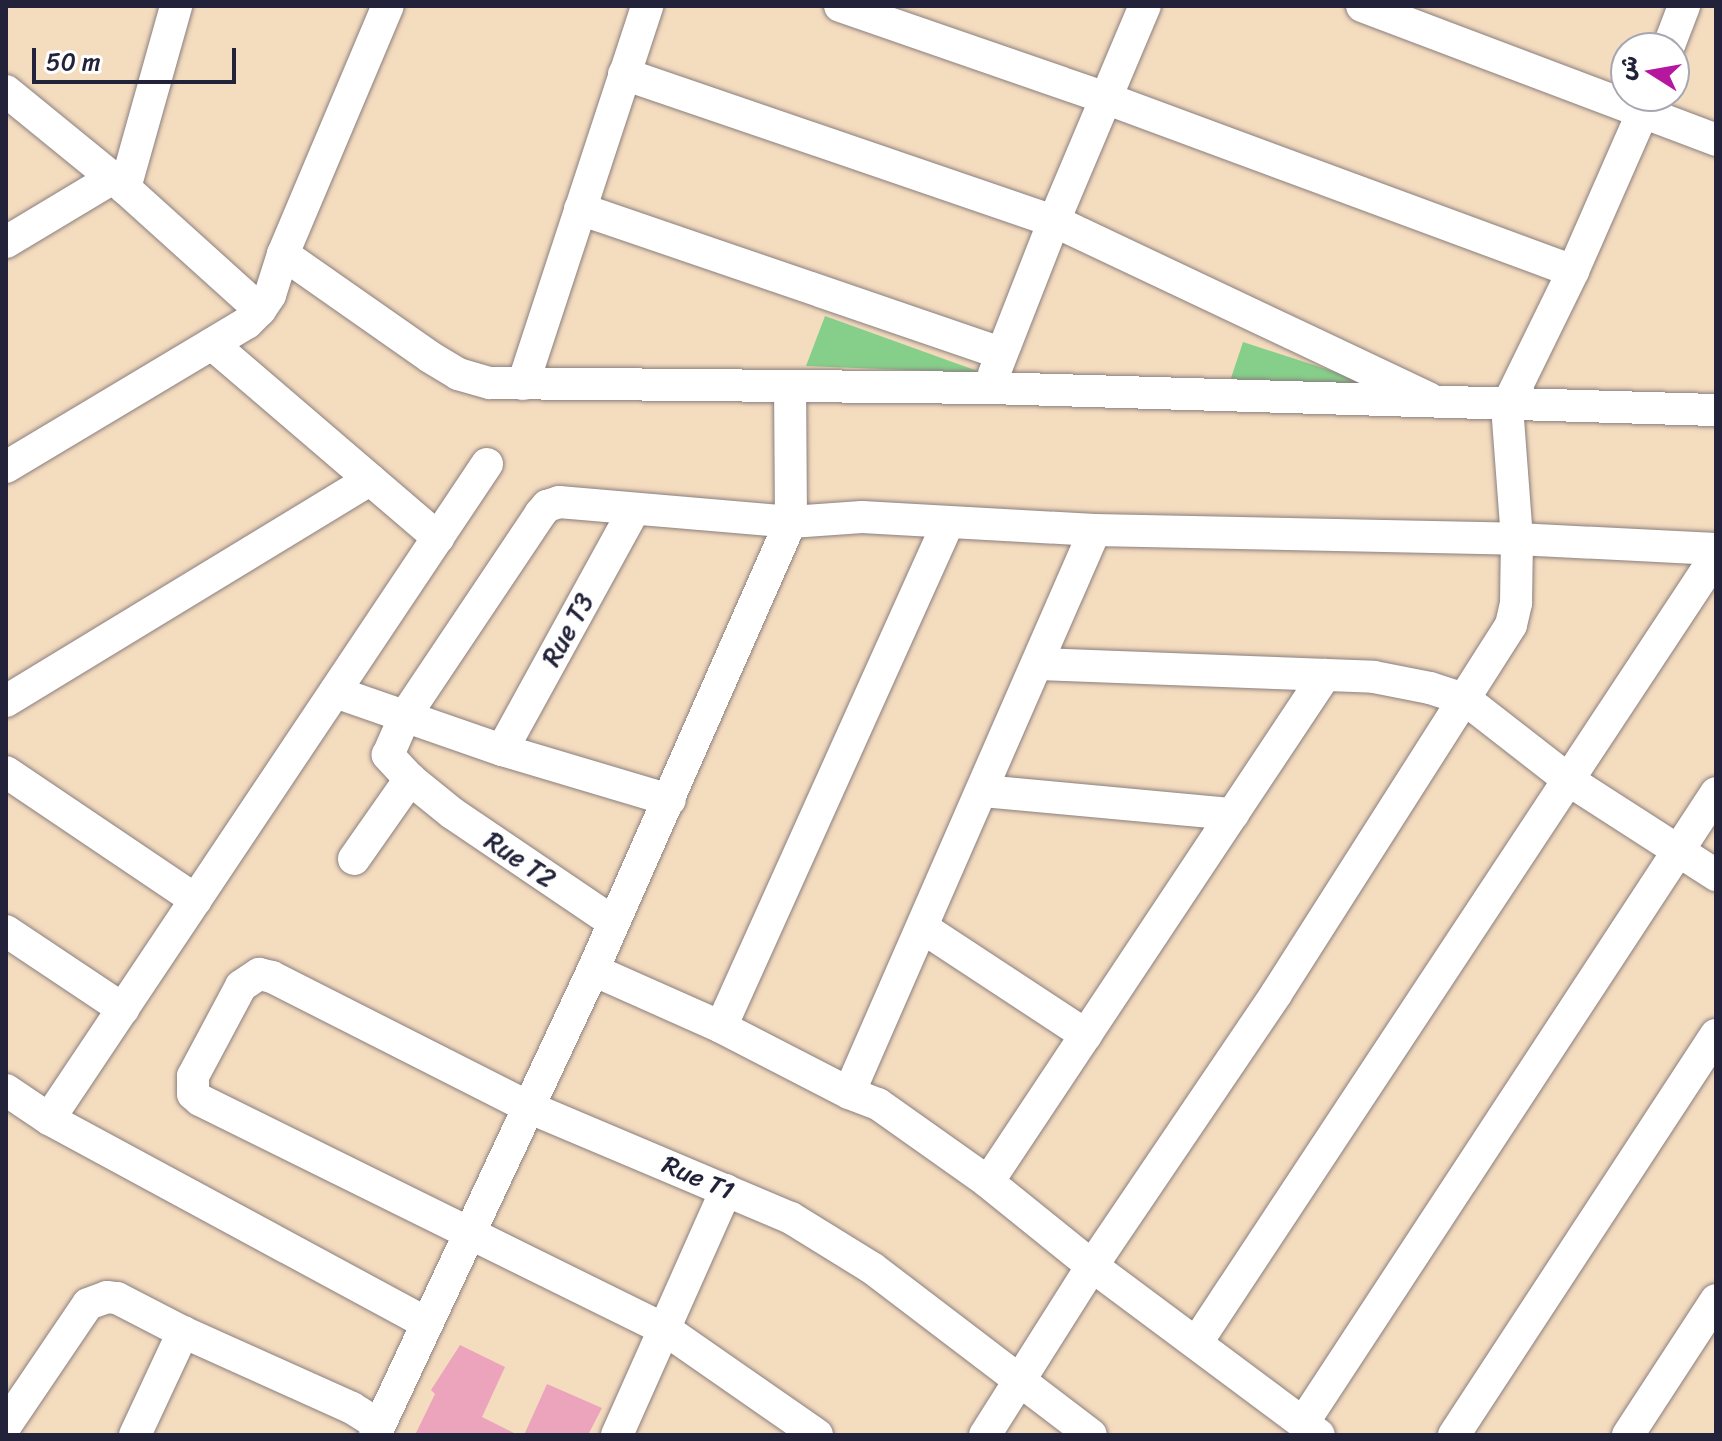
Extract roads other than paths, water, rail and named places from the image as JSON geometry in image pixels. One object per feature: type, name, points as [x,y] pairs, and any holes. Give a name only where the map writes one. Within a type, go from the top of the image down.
[{"type":"street","points":[[6,242],[119,183],[176,6]]},
{"type":"street","points":[[6,467],[212,344],[260,310],[270,295],[283,254],[388,6]]},
{"type":"street","points":[[523,384],[647,6]]},
{"type":"street","points":[[840,6],[1105,98],[1573,271]]},
{"type":"street","points":[[990,388],[1000,353],[1145,6]]},
{"type":"street","points":[[1362,6],[1610,92]]},
{"type":"street","points":[[1674,32],[1684,6]]},
{"type":"street","points":[[624,74],[1054,221],[1441,404]]},
{"type":"street","points":[[6,91],[119,183],[260,310]]},
{"type":"street","points":[[985,1435],[1092,1266],[1276,994],[1511,625],[1516,603],[1517,539],[1507,406],[1573,271],[1643,112]]},
{"type":"street","points":[[1660,112],[1716,140]]},
{"type":"street","points":[[580,209],[1000,353]]},
{"type":"street","points":[[283,254],[458,374],[490,383],[990,388],[1716,410]]},
{"type":"street","points":[[212,344],[438,538]]},
{"type":"street","points":[[6,1425],[88,1304],[97,1299],[117,1298],[183,1332],[352,1408],[377,1430],[593,970],[791,522],[790,387]]},
{"type":"street","points":[[49,1119],[487,464]]},
{"type":"street","points":[[6,701],[370,480]]},
{"type":"street","points":[[405,716],[547,506],[559,502],[791,522],[862,517],[1095,530],[1517,539],[1716,549]]},
{"type":"street","name":"Rue T3","points":[[502,750],[634,510]]},
{"type":"street","points":[[721,1027],[948,523]]},
{"type":"street","points":[[849,1093],[1095,530]]},
{"type":"street","points":[[1197,1342],[1716,556]]},
{"type":"street","points":[[1039,664],[1402,681],[1466,700],[1570,781],[1716,875]]},
{"type":"street","points":[[988,1182],[1325,675]]},
{"type":"street","points":[[335,692],[502,750],[670,800]]},
{"type":"street","name":"Rue T2","points":[[405,716],[388,755],[452,813],[613,922]]},
{"type":"street","points":[[6,772],[196,900]]},
{"type":"street","points":[[354,859],[420,786]]},
{"type":"street","points":[[983,791],[1233,814]]},
{"type":"street","points":[[593,970],[721,1027],[849,1093],[878,1104],[988,1182],[1092,1266],[1311,1429],[1716,793]]},
{"type":"street","points":[[923,928],[1086,1035]]},
{"type":"street","points":[[6,931],[123,1009]]},
{"type":"street","name":"Rue T1","points":[[469,1235],[207,1105],[193,1094],[193,1076],[241,986],[259,974],[272,977],[528,1107],[726,1190],[831,1241],[1091,1435]]},
{"type":"street","points":[[1454,1435],[1716,1035]]},
{"type":"street","points":[[8,1095],[427,1323]]},
{"type":"street","points":[[617,1435],[726,1190]]},
{"type":"street","points":[[469,1235],[666,1330],[817,1435]]},
{"type":"street","points":[[1628,1435],[1716,1300]]},
{"type":"street","points":[[135,1435],[183,1332]]}]
